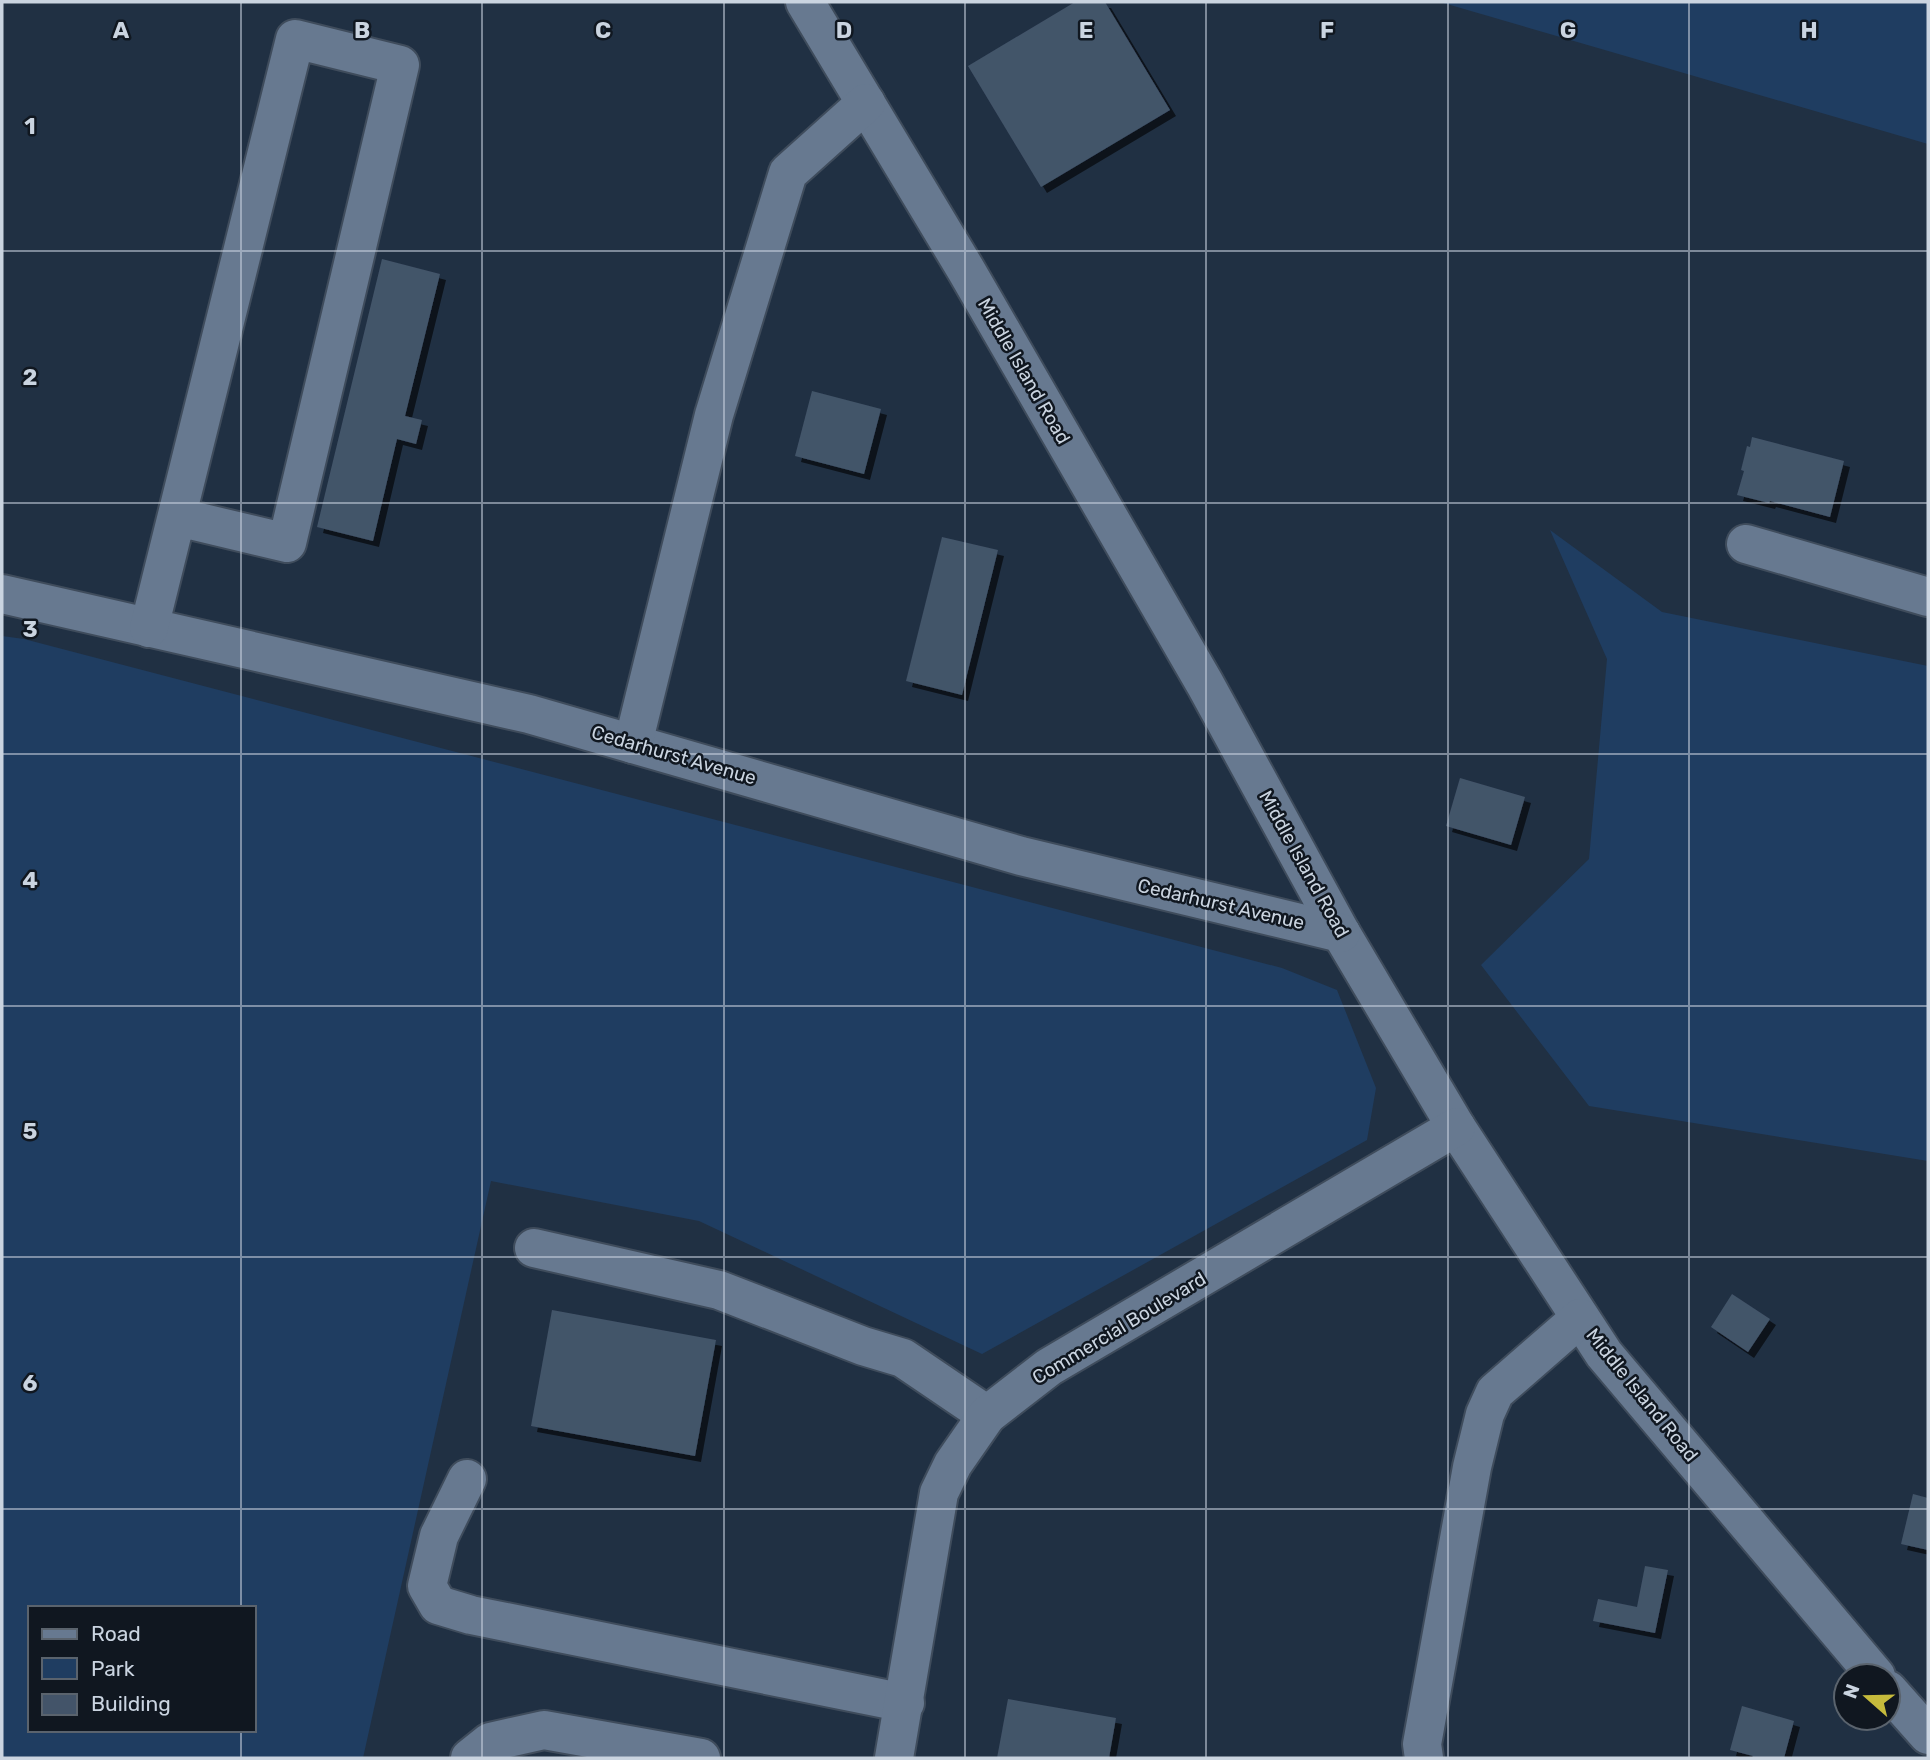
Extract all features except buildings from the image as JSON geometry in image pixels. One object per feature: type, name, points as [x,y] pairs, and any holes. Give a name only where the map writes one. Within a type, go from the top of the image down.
[{"type":"street","name":"Middle Island Road","points":[[805,2],[966,270],[1205,684],[1341,933],[1456,1127],[1604,1354],[1864,1662]]},
{"type":"street","points":[[149,628],[295,39],[400,65],[287,543],[178,517]]},
{"type":"street","points":[[633,744],[714,415],[788,173],[866,103]]},
{"type":"street","points":[[1746,544],[1928,597]]},
{"type":"street","name":"Cedarhurst Avenue","points":[[2,594],[529,714],[1021,856],[1341,933]]},
{"type":"street","name":"Commercial Boulevard","points":[[894,1758],[940,1493],[953,1464],[987,1415],[1049,1367],[1456,1127]]},
{"type":"street","points":[[534,1248],[719,1290],[903,1359],[987,1415]]},
{"type":"street","points":[[1424,1758],[1424,1731],[1472,1467],[1485,1414],[1495,1392],[1580,1318]]},
{"type":"street","points":[[467,1479],[439,1536],[427,1586],[438,1605],[511,1623],[905,1703]]},
{"type":"street","points":[[1902,1706],[1928,1735]]},
{"type":"street","points":[[470,1758],[490,1742],[544,1730],[701,1758]]},
{"type":"green space","points":[[1440,2],[1928,2],[1928,144]]},
{"type":"green space","points":[[1550,530],[1662,612],[1928,666],[1928,1161],[1589,1106],[1481,965],[1589,859],[1607,659]]},
{"type":"green space","points":[[2,636],[24,639],[1282,968],[1337,990],[1376,1088],[1367,1140],[982,1354],[699,1221],[491,1181],[363,1758],[2,1758]]}]
